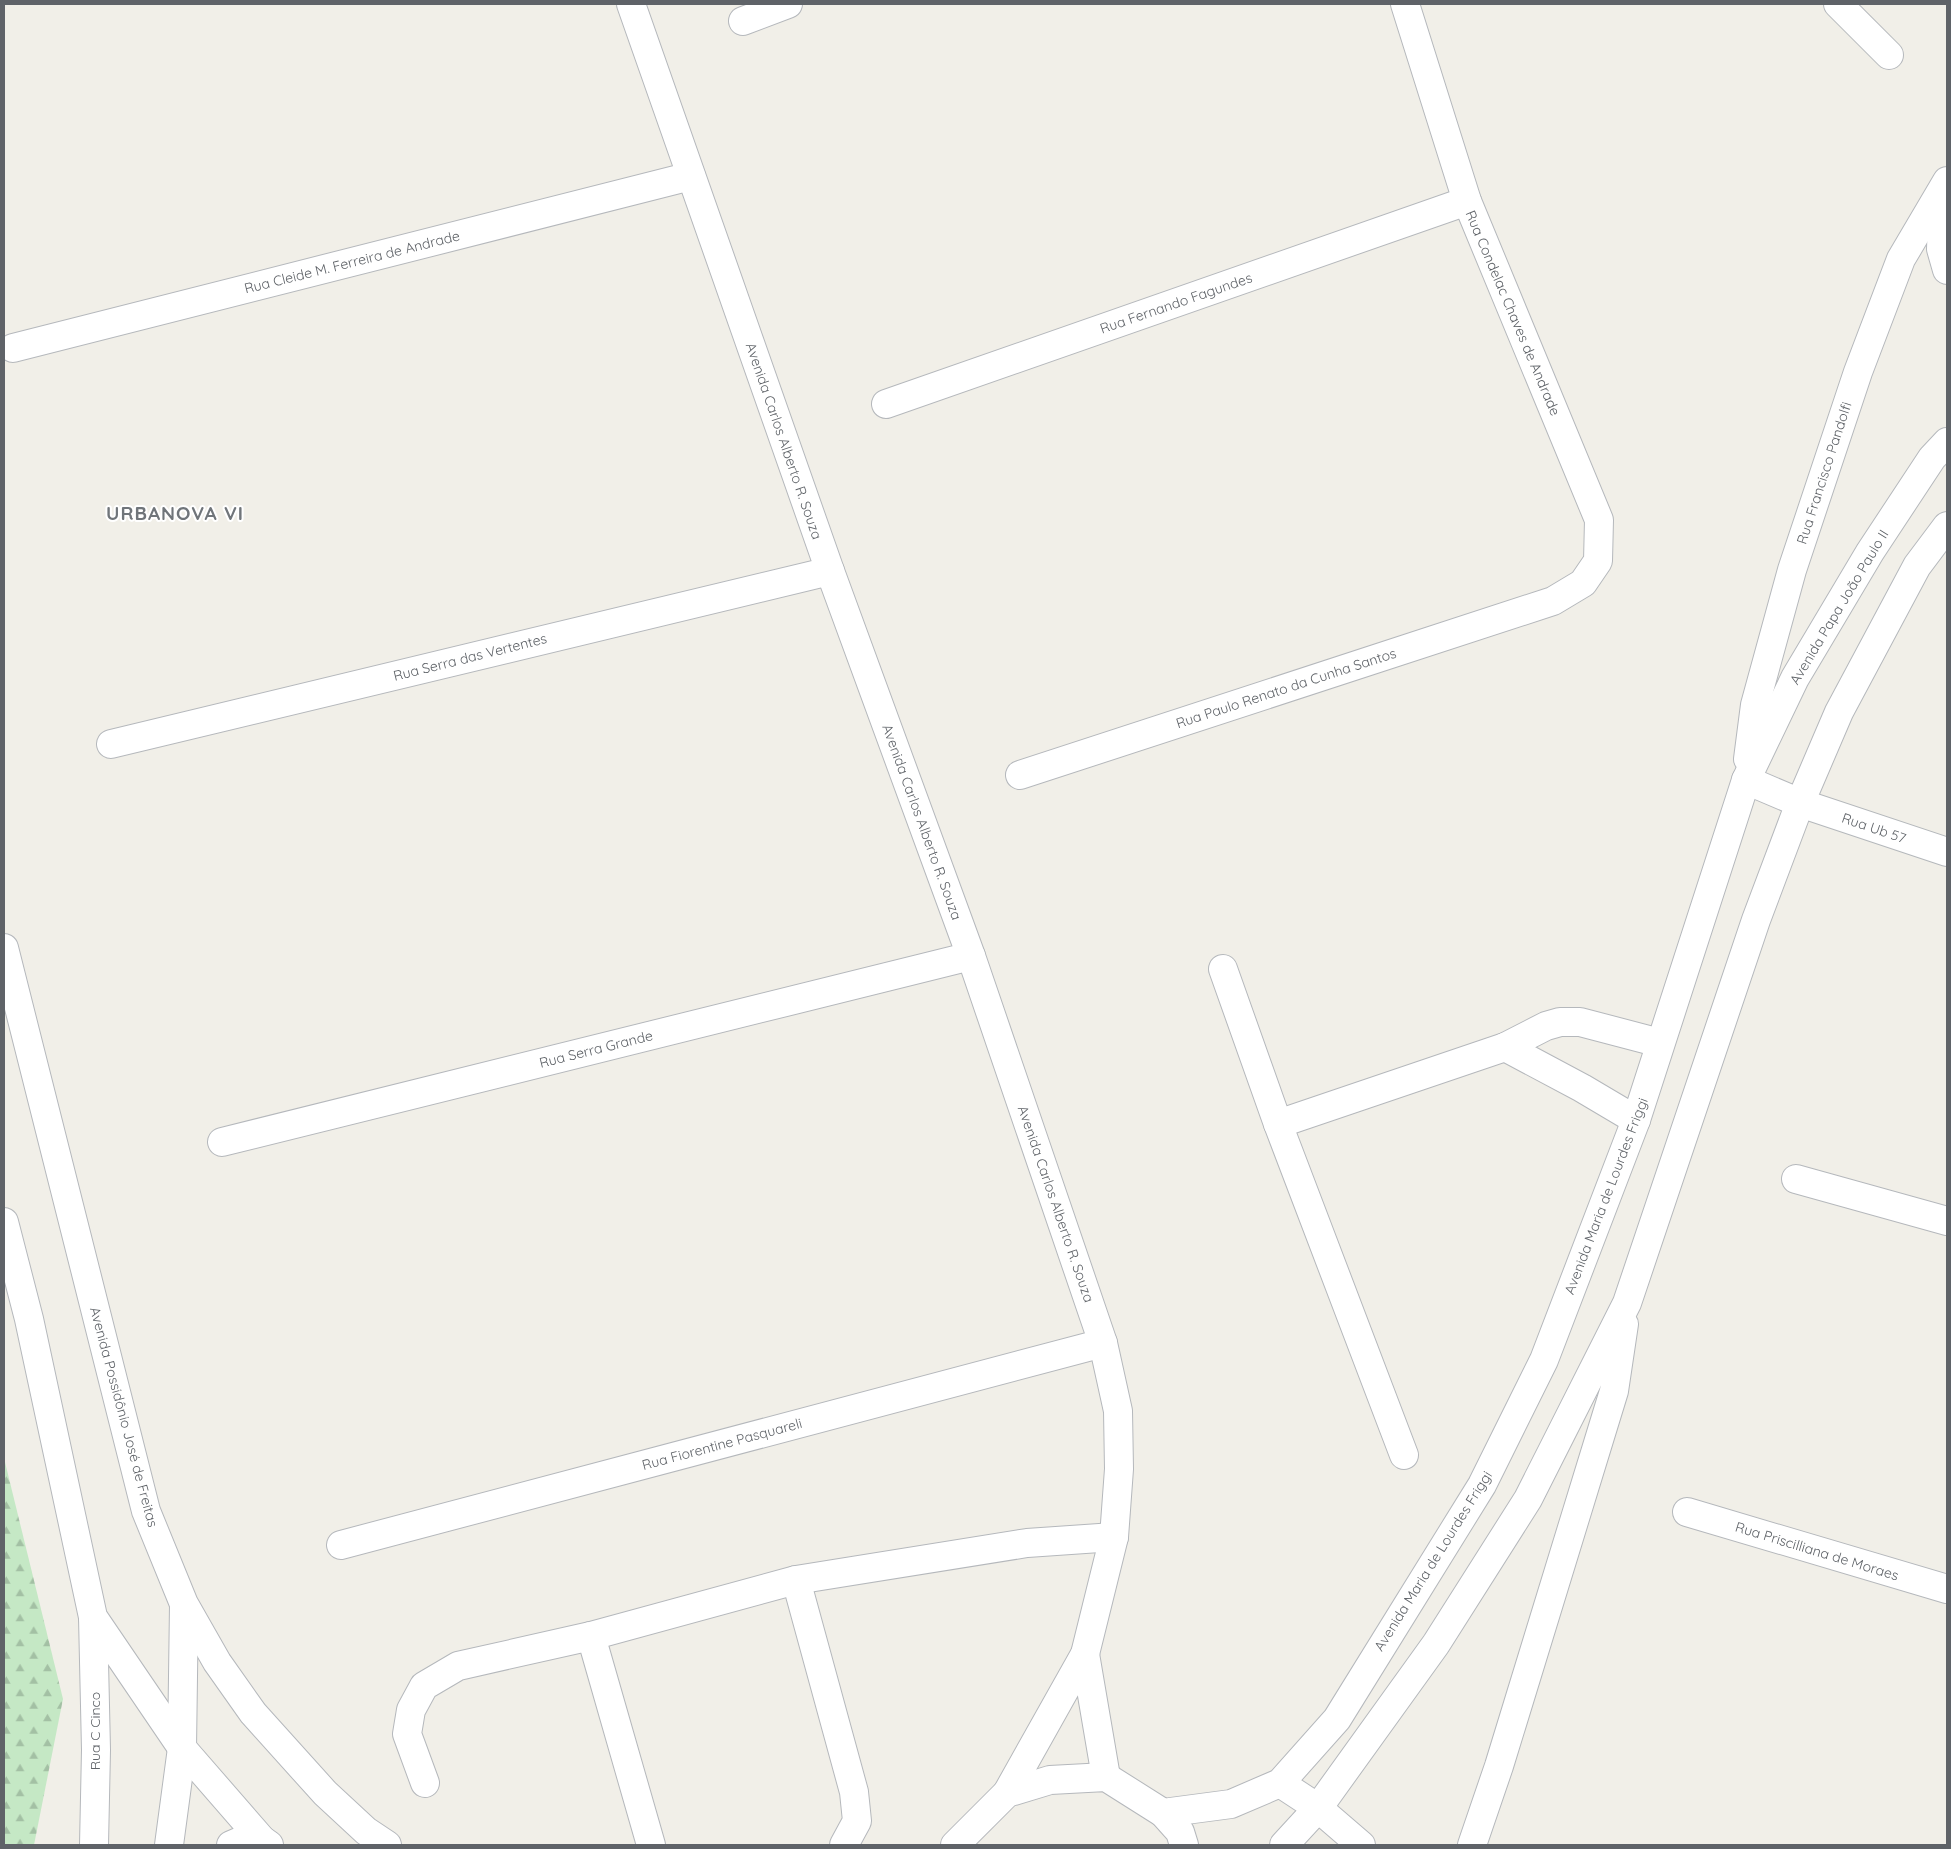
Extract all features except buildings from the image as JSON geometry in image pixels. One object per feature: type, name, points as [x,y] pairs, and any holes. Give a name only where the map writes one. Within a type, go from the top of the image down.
[{"type":"street","name":"Avenida Carlos Alberto R. Souza","points":[[632,4],[830,571],[971,956],[1103,1343],[1118,1411],[1119,1469],[1114,1537],[1086,1654]]},
{"type":"street","points":[[743,21],[788,4]]},
{"type":"street","name":"Rua Condelac Chaves de Andrade","points":[[1405,4],[1467,202],[1599,520],[1598,561],[1583,582],[1553,601]]},
{"type":"street","points":[[1838,4],[1889,55]]},
{"type":"street","name":"Rua Cleide M. Ferreira de Andrade","points":[[13,348],[691,176]]},
{"type":"street","points":[[1945,185],[1942,249],[1947,270]]},
{"type":"street","name":"Rua Francisco Pandolfi","points":[[1746,780],[1755,705],[1792,570],[1855,381],[1902,259],[1945,185]]},
{"type":"street","name":"Rua Fernando Fagundes","points":[[886,404],[1467,202]]},
{"type":"street","name":"Avenida Papa João Paulo II","points":[[1746,780],[1795,678],[1850,586],[1932,458],[1947,442]]},
{"type":"street","points":[[1284,1845],[1318,1808],[1436,1644],[1528,1499],[1627,1303],[1756,920],[1800,803],[1843,703],[1917,566],[1947,526]]},
{"type":"street","name":"Rua Serra das Vertentes","points":[[111,744],[830,571]]},
{"type":"street","name":"Rua Paulo Renato da Cunha Santos","points":[[1020,776],[1553,601]]},
{"type":"street","name":"Rua Ub 57","points":[[1746,780],[1800,803],[1947,852]]},
{"type":"street","name":"Avenida Maria de Lourdes Friggi","points":[[1163,1813],[1231,1804],[1280,1783],[1337,1719],[1482,1485],[1544,1360],[1636,1120],[1746,780]]},
{"type":"street","name":"Avenida Possidônio José de Freitas","points":[[4,948],[146,1511],[184,1604],[217,1662],[253,1713],[325,1793],[366,1831],[387,1845]]},
{"type":"street","name":"Rua Serra Grande","points":[[222,1142],[971,956]]},
{"type":"street","points":[[1223,969],[1278,1124],[1404,1455]]},
{"type":"street","points":[[1278,1124],[1505,1047],[1546,1026],[1560,1022],[1580,1022],[1660,1043]]},
{"type":"street","points":[[1505,1047],[1582,1088],[1636,1120]]},
{"type":"street","points":[[1796,1179],[1947,1221]]},
{"type":"street","points":[[4,1222],[29,1319],[93,1617],[182,1748],[265,1842]]},
{"type":"street","points":[[1472,1845],[1499,1766],[1614,1391],[1627,1303]]},
{"type":"street","name":"Rua Fiorentine Pasquareli","points":[[340,1545],[1103,1343]]},
{"type":"street","name":"Rua Priscilliana de Moraes","points":[[1687,1512],[1947,1589]]},
{"type":"street","points":[[425,1783],[407,1734],[411,1710],[424,1686],[458,1666],[591,1636],[796,1580],[1026,1543],[1114,1537]]},
{"type":"street","points":[[796,1580],[854,1792],[857,1821],[844,1845]]},
{"type":"street","points":[[169,1845],[182,1748],[184,1604]]},
{"type":"street","name":"Rua C Cinco","points":[[93,1617],[96,1750],[94,1845]]},
{"type":"street","points":[[591,1636],[651,1845]]},
{"type":"street","points":[[1086,1654],[1106,1777]]},
{"type":"street","points":[[955,1845],[1008,1793],[1086,1654]]},
{"type":"street","points":[[1008,1793],[1050,1780],[1106,1777],[1163,1813],[1180,1832],[1184,1845]]},
{"type":"street","points":[[1280,1783],[1318,1808],[1361,1845]]},
{"type":"street","points":[[231,1845],[238,1842],[265,1842]]},
{"type":"green space","points":[[4,1458],[63,1699],[34,1845],[4,1845]]},
{"type":"district","name":"URBANOVA VI","points":[[175,513]]}]
